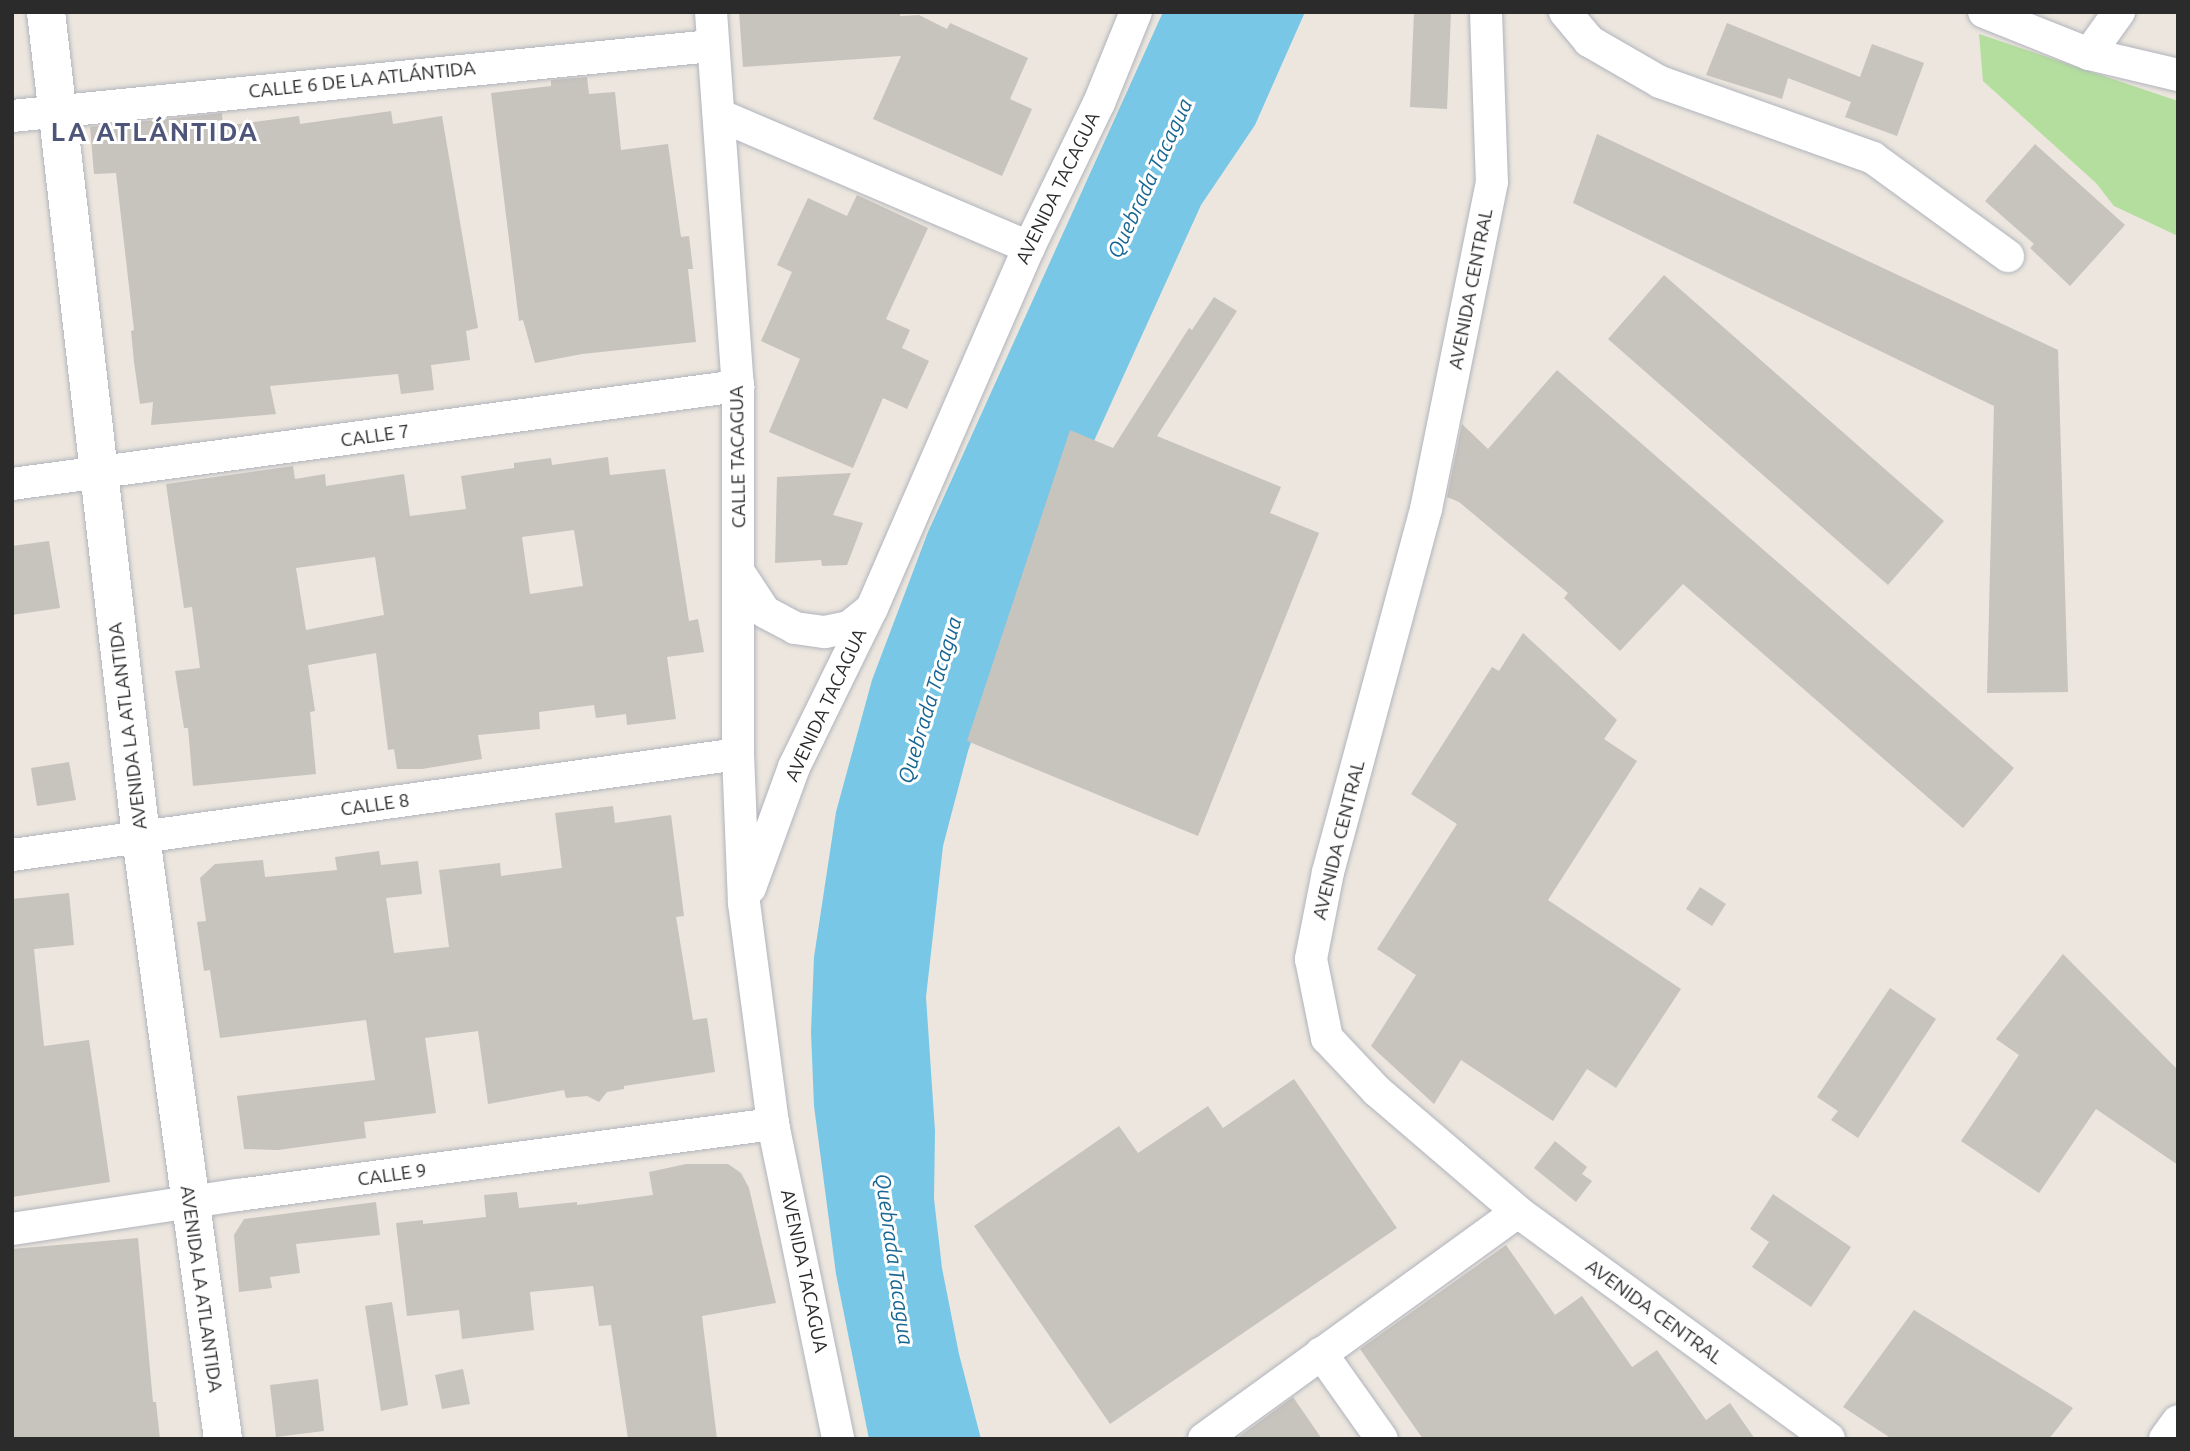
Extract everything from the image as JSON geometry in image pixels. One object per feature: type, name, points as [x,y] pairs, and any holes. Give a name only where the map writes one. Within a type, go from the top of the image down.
[{"type":"street","name":"AVENIDA LA ATLANTIDA","points":[[46,12],[141,837],[188,1202],[223,1439]]},
{"type":"street","name":"CALLE TACAGUA","points":[[711,12],[738,386],[738,754],[744,903]]},
{"type":"street","name":"AVENIDA TACAGUA","points":[[838,1439],[773,1124],[744,903],[794,767],[872,608],[1029,247],[1099,103],[1136,12]]},
{"type":"street","name":"AVENIDA CENTRAL","points":[[1486,12],[1492,182],[1426,509],[1328,872],[1311,959],[1326,1038],[1377,1091],[1518,1212],[1829,1439]]},
{"type":"street","points":[[1564,12],[1588,41],[1660,82],[1873,158],[2008,256]]},
{"type":"street","points":[[1983,12],[2089,54],[2178,75]]},
{"type":"street","points":[[2089,54],[2119,12]]},
{"type":"street","name":"CALLE 6 DE LA ATLÁNTIDA","points":[[12,116],[712,46]]},
{"type":"street","points":[[719,115],[1029,247]]},
{"type":"street","name":"CALLE 7","points":[[12,484],[738,386]]},
{"type":"street","points":[[740,574],[765,612],[794,628],[825,632],[849,627],[872,608]]},
{"type":"street","name":"CALLE 8","points":[[12,855],[738,754]]},
{"type":"street","name":"CALLE 9","points":[[12,1229],[188,1202],[773,1124]]},
{"type":"street","points":[[1204,1439],[1518,1212]]},
{"type":"street","points":[[1321,1353],[1382,1439]]},
{"type":"street","points":[[2165,1439],[2178,1420]]},
{"type":"green space","points":[[1979,34],[2178,101],[2178,236],[2114,206],[2096,183],[1983,81]]},
{"type":"water","name":"Quebrada Tacagua","points":[[1163,12],[1305,12],[1255,125],[1201,205],[1079,474],[1026,582],[968,751],[943,846],[926,997],[935,1131],[934,1199],[942,1268],[959,1354],[981,1439],[869,1439],[836,1274],[814,1106],[811,1032],[814,957],[836,812],[872,680],[928,532]]},
{"type":"building","points":[[739,12],[901,12],[900,16],[919,15],[947,29],[950,23],[1028,58],[1010,99],[1032,109],[1002,176],[873,119],[901,56],[743,67]]},
{"type":"building","points":[[1414,12],[1451,12],[1447,109],[1410,107]]},
{"type":"building","points":[[1727,23],[1860,77],[1872,44],[1924,63],[1897,136],[1845,117],[1851,102],[1788,78],[1782,99],[1706,75]]},
{"type":"building","points":[[587,77],[589,94],[615,92],[621,150],[668,144],[681,237],[689,236],[693,269],[688,269],[696,342],[582,354],[535,363],[523,320],[519,321],[491,93],[551,86],[551,80]]},
{"type":"building","points":[[391,111],[393,124],[442,116],[478,328],[466,331],[470,360],[431,365],[434,390],[401,394],[398,374],[270,386],[276,414],[151,425],[153,402],[140,404],[134,362],[131,331],[134,330],[116,173],[94,174],[90,127],[222,113],[223,126],[299,116],[300,124]]},
{"type":"building","points":[[1597,134],[2058,350],[2068,692],[1987,693],[1994,406],[1573,203]]},
{"type":"building","points":[[2035,144],[2125,225],[2070,286],[2030,248],[2034,244],[1985,201]]},
{"type":"building","points":[[857,195],[928,228],[886,319],[910,330],[902,348],[929,361],[907,409],[883,398],[853,468],[769,432],[800,359],[761,341],[792,272],[777,265],[808,198],[847,216]]},
{"type":"building","points":[[1664,275],[1944,521],[1888,585],[1608,339]]},
{"type":"building","points":[[1214,297],[1237,311],[1157,436],[1281,487],[1270,513],[1319,533],[1198,836],[967,741],[1070,430],[1113,448],[1189,328],[1192,330]]},
{"type":"building","points":[[1557,370],[2014,768],[1963,828],[1683,584],[1620,651],[1564,598],[1568,593],[1459,502],[1447,497],[1462,424],[1488,449]]},
{"type":"building","points":[[608,457],[610,475],[665,469],[689,621],[698,619],[704,652],[667,657],[676,719],[627,725],[626,714],[596,718],[594,705],[539,712],[540,729],[478,735],[482,759],[422,769],[397,769],[394,749],[388,750],[376,653],[308,665],[315,711],[310,712],[316,774],[193,786],[188,728],[184,728],[175,671],[200,668],[192,607],[184,608],[166,484],[293,466],[295,479],[325,474],[326,486],[404,474],[410,516],[466,509],[461,476],[514,468],[514,463],[551,458],[552,465]],"holes":[[[574,530],[583,586],[530,594],[522,537]],[[375,557],[384,615],[306,630],[296,568]]]},
{"type":"building","points":[[851,473],[833,515],[863,523],[847,565],[822,566],[821,560],[775,563],[777,477]]},
{"type":"building","points":[[49,541],[60,608],[12,615],[12,546]]},
{"type":"building","points":[[1523,633],[1617,720],[1604,739],[1637,761],[1548,900],[1681,989],[1616,1088],[1587,1069],[1553,1121],[1461,1060],[1434,1104],[1371,1046],[1416,975],[1377,949],[1457,824],[1411,794],[1492,667],[1499,671]]},
{"type":"building","points":[[69,762],[76,800],[37,806],[31,768]]},
{"type":"building","points":[[613,806],[615,823],[671,815],[684,916],[676,917],[693,1020],[707,1018],[715,1072],[624,1086],[624,1089],[607,1092],[599,1102],[587,1096],[566,1098],[564,1090],[488,1104],[478,1031],[425,1038],[436,1113],[364,1122],[366,1138],[278,1150],[244,1149],[237,1096],[375,1080],[366,1020],[220,1038],[210,970],[204,971],[197,922],[206,921],[200,878],[215,864],[263,860],[265,877],[337,870],[335,857],[379,851],[381,865],[418,861],[422,894],[386,898],[394,953],[449,947],[439,870],[500,863],[501,876],[562,868],[555,813]]},
{"type":"building","points":[[1700,887],[1726,904],[1712,926],[1686,909]]},
{"type":"building","points":[[69,893],[74,945],[34,949],[44,1046],[89,1040],[110,1182],[12,1197],[12,899]]},
{"type":"building","points":[[2063,954],[2178,1070],[2178,1165],[2096,1109],[2039,1193],[1961,1141],[2019,1055],[1996,1039]]},
{"type":"building","points":[[1890,988],[1936,1019],[1858,1138],[1831,1120],[1838,1111],[1817,1097]]},
{"type":"building","points":[[1294,1079],[1397,1228],[1110,1424],[974,1226],[1119,1126],[1138,1153],[1208,1106],[1223,1128]]},
{"type":"building","points":[[1555,1141],[1587,1167],[1582,1174],[1592,1181],[1576,1202],[1534,1168]]},
{"type":"building","points":[[686,1164],[728,1164],[741,1173],[749,1188],[776,1303],[702,1316],[717,1439],[628,1439],[611,1325],[599,1326],[593,1286],[530,1292],[534,1330],[462,1339],[459,1310],[407,1316],[396,1223],[423,1220],[423,1224],[486,1217],[484,1195],[517,1192],[519,1208],[577,1202],[577,1205],[653,1195],[649,1172]]},
{"type":"building","points":[[1773,1194],[1851,1247],[1811,1307],[1752,1267],[1769,1242],[1750,1229]]},
{"type":"building","points":[[376,1202],[380,1235],[296,1244],[300,1273],[270,1277],[272,1288],[239,1292],[234,1235],[244,1219]]},
{"type":"building","points":[[138,1238],[153,1402],[156,1402],[160,1439],[12,1439],[12,1249]]},
{"type":"building","points":[[1506,1245],[1555,1315],[1582,1296],[1632,1367],[1657,1350],[1706,1420],[1730,1403],[1755,1439],[1423,1439],[1360,1349]]},
{"type":"building","points":[[392,1302],[408,1405],[381,1411],[365,1306]]},
{"type":"building","points":[[1914,1310],[2073,1408],[2049,1439],[1892,1439],[1843,1407]]},
{"type":"building","points":[[463,1369],[470,1404],[442,1409],[435,1375]]},
{"type":"building","points":[[318,1379],[324,1431],[276,1437],[270,1385]]},
{"type":"building","points":[[1293,1397],[1322,1439],[1236,1439]]},
{"type":"district","name":"LA ATLÁNTIDA","points":[[155,132]]}]
